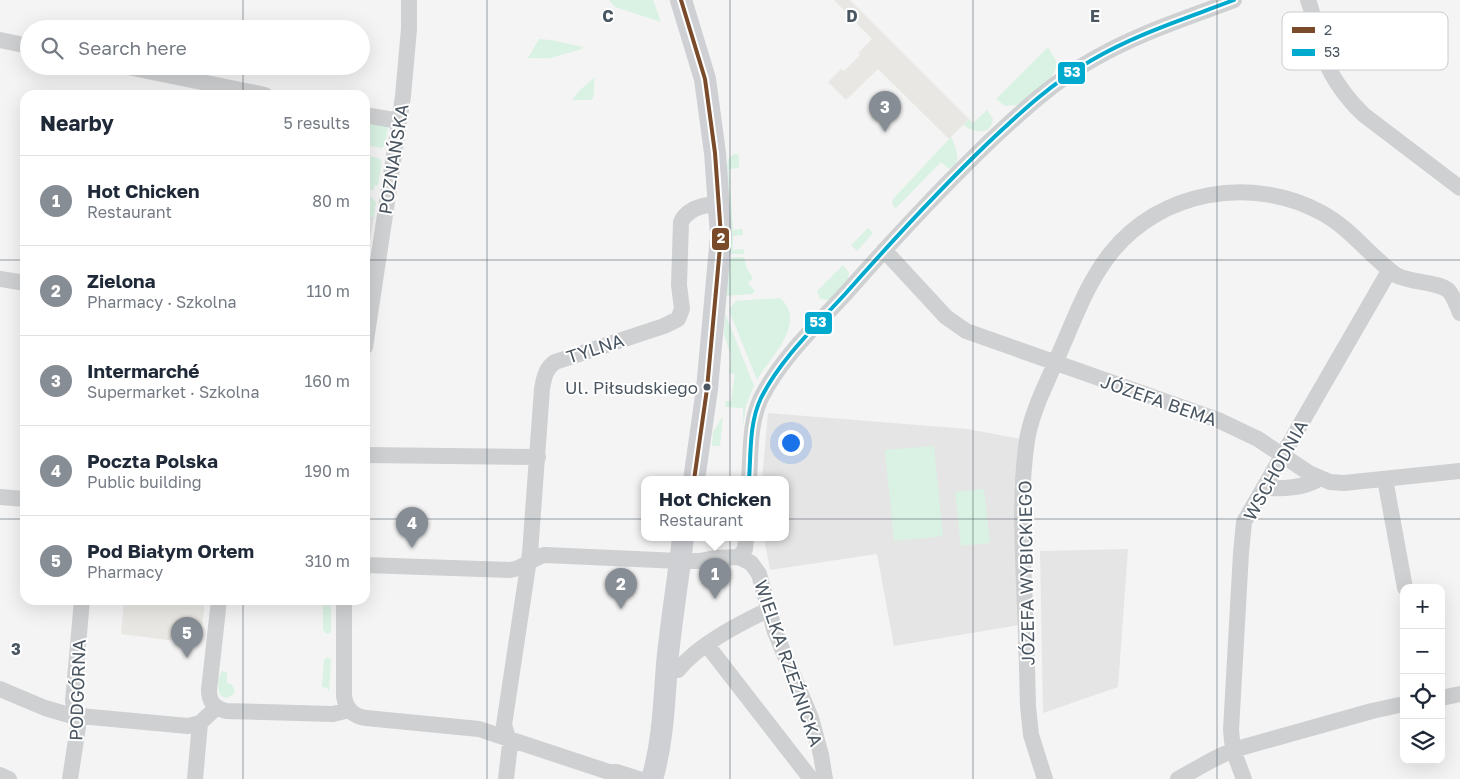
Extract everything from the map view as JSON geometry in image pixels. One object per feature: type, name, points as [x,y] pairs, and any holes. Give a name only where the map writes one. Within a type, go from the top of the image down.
[{"type":"street","name":"POZNAŃSKA","points":[[370,314],[399,121],[409,35],[409,0]]},
{"type":"street","points":[[679,0],[699,124],[708,205],[714,308]]},
{"type":"street","points":[[679,0],[705,79],[714,136],[721,236],[707,389],[696,474]]},
{"type":"street","points":[[749,476],[755,416],[760,401],[775,374],[798,344],[884,250],[983,148],[1027,107],[1065,77],[1091,60],[1123,43],[1232,0]]},
{"type":"street","points":[[1308,0],[1312,12]]},
{"type":"street","points":[[0,40],[20,44]]},
{"type":"street","points":[[1330,70],[1350,102],[1364,115],[1460,188]]},
{"type":"street","points":[[167,75],[241,90]]},
{"type":"street","points":[[370,115],[399,121]]},
{"type":"street","name":"JÓZEFA WYBICKIEGO","points":[[1045,779],[1031,735],[1028,716],[1022,510],[1028,432],[1048,378],[1080,304],[1094,277],[1110,254],[1127,236],[1149,219],[1172,206],[1196,197],[1242,191],[1277,196],[1322,213],[1391,271],[1404,279],[1446,289],[1452,295],[1460,313]]},
{"type":"street","name":"TYLNA","points":[[506,779],[510,740],[504,725],[509,703],[529,564],[542,388],[545,374],[551,365],[560,360],[664,326],[678,319],[682,309],[679,285],[681,222],[692,209],[708,205]]},
{"type":"street","name":"JÓZEFA BEMA","points":[[884,250],[946,317],[959,327],[982,338],[1218,420],[1249,434],[1319,478],[1336,483],[1460,471]]},
{"type":"street","name":"WSCHODNIA","points":[[1244,779],[1233,750],[1231,730],[1243,527],[1246,518],[1385,278],[1391,271]]},
{"type":"street","points":[[0,279],[20,282]]},
{"type":"street","points":[[370,455],[538,457]]},
{"type":"street","points":[[1265,486],[1273,488],[1314,483],[1319,478]]},
{"type":"street","points":[[1385,479],[1404,584]]},
{"type":"street","points":[[0,497],[20,499]]},
{"type":"street","points":[[663,779],[678,670],[686,562],[683,541]]},
{"type":"street","points":[[652,779],[657,765],[665,702],[668,656],[686,562],[695,541]]},
{"type":"street","points":[[370,565],[510,570],[520,569],[545,555],[686,562],[707,561],[717,558],[739,557],[745,550],[746,541]]},
{"type":"street","name":"WIELKA RZEŹNICKA","points":[[739,557],[748,560],[756,569],[778,640],[811,718],[825,779]]},
{"type":"street","name":"PODGÓRNA","points":[[70,779],[78,727],[73,701],[82,605]]},
{"type":"street","points":[[218,605],[209,690],[210,701],[216,708],[226,711],[338,714],[349,710]]},
{"type":"street","points":[[344,605],[344,696],[349,710],[353,714],[362,718],[479,730],[613,776],[618,772],[639,779]]},
{"type":"street","points":[[678,670],[690,656],[740,624],[768,610]]},
{"type":"street","points":[[707,645],[812,779]]},
{"type":"street","points":[[0,689],[45,708],[75,716],[188,726],[200,723],[216,708]]},
{"type":"street","points":[[1445,697],[1460,694]]},
{"type":"street","points":[[1178,779],[1233,750],[1400,705]]},
{"type":"street","points":[[195,779],[200,723]]},
{"type":"street","points":[[0,775],[9,779]]},
{"type":"shaded area","points":[[834,0],[850,0],[969,119],[949,139],[878,69],[846,100],[828,82],[841,69],[844,71],[860,55],[858,53],[872,39]]},
{"type":"shaded area","points":[[370,217],[374,217],[370,242]]},
{"type":"shaded area","points":[[768,413],[968,429],[1021,439],[1019,625],[894,646],[877,554],[770,570],[765,541],[789,541],[789,476],[762,476]]},
{"type":"shaded area","points":[[1128,549],[1118,687],[1043,713],[1040,551]]},
{"type":"shaded area","points":[[124,605],[204,605],[200,644],[121,634]]},
{"type":"green space","points":[[609,0],[653,0],[661,22],[615,7]]},
{"type":"green space","points":[[539,39],[583,47],[582,49],[550,58],[528,58]]},
{"type":"green space","points":[[1048,47],[1056,61],[1056,68],[1051,78],[1019,105],[1005,106],[996,99]]},
{"type":"green space","points":[[595,77],[593,98],[590,100],[572,100],[579,91]]},
{"type":"green space","points":[[987,110],[993,119],[992,124],[986,130],[972,130],[963,125],[969,119],[973,123]]},
{"type":"green space","points":[[370,123],[388,126],[385,145],[381,148],[370,146]]},
{"type":"green space","points":[[951,137],[957,155],[956,163],[949,169],[941,162],[896,208],[893,206],[892,200]]},
{"type":"green space","points":[[737,154],[739,157],[739,168],[729,169],[733,230],[742,229],[743,235],[733,236],[733,250],[744,249],[744,254],[725,254],[730,216],[727,165],[729,158]]},
{"type":"green space","points":[[370,156],[379,158],[382,162],[378,185],[374,186],[374,190],[370,190]]},
{"type":"green space","points":[[370,198],[376,202],[374,217],[370,217]]},
{"type":"green space","points":[[868,228],[873,233],[857,251],[851,245]]},
{"type":"green space","points":[[733,257],[744,257],[747,269],[753,278],[748,283],[755,291],[752,294],[726,296],[730,259]]},
{"type":"green space","points":[[843,265],[849,273],[847,283],[829,300],[820,299],[817,291]]},
{"type":"green space","points":[[780,298],[788,308],[790,318],[788,329],[784,340],[757,380],[729,310],[736,301]]},
{"type":"green space","points":[[725,313],[754,386],[746,405],[743,427],[743,408],[725,407],[726,401],[731,401],[735,374],[729,373],[731,356],[724,334]]},
{"type":"green space","points":[[723,416],[720,446],[712,446],[713,432]]},
{"type":"green space","points":[[934,446],[943,536],[894,541],[885,450]]},
{"type":"green space","points":[[984,489],[990,543],[961,546],[955,492]]},
{"type":"green space","points":[[323,605],[331,605],[331,630],[327,634],[323,630]]},
{"type":"green space","points":[[327,657],[331,660],[329,692],[327,688],[322,687],[324,660]]},
{"type":"green space","points":[[222,671],[227,672],[227,683],[232,685],[234,690],[234,694],[227,698],[221,696],[219,690],[218,680]]},
{"type":"transit line","name":"2","points":[[681,0],[705,79],[715,153],[721,236],[707,389],[695,476]]},
{"type":"transit line","name":"53","points":[[749,476],[754,418],[761,398],[778,369],[898,235],[970,160],[1038,98],[1078,69],[1144,34],[1234,0]]},
{"type":"place","name":"Intermarché","points":[[885,132]]},
{"type":"place","name":"Ul. Piłsudskiego","points":[[707,387]]},
{"type":"place","name":"Poczta Polska","points":[[412,548]]},
{"type":"place","name":"Hot Chicken","points":[[715,599]]},
{"type":"place","name":"Zielona","points":[[621,609]]},
{"type":"place","name":"Pod Białym Orłem","points":[[187,658]]}]
